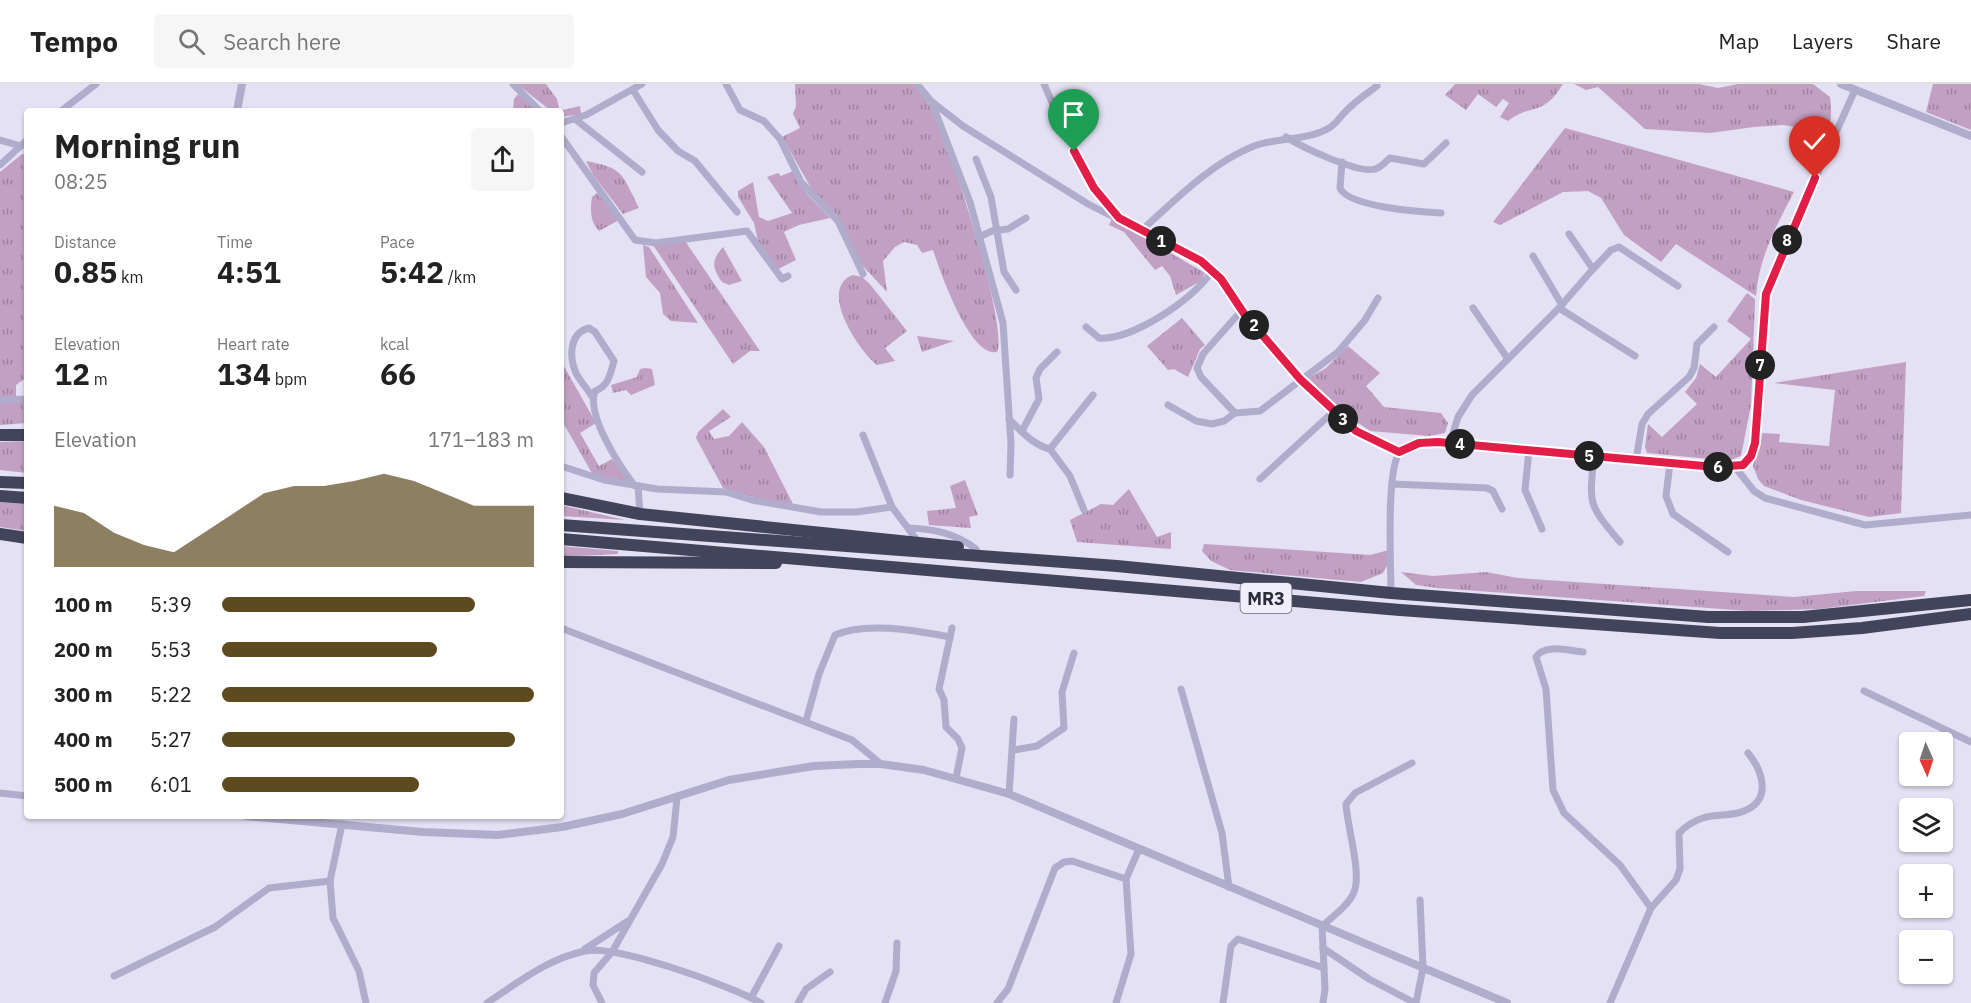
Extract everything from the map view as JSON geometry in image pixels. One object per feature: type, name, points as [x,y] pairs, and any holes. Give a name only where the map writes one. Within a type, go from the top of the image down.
[{"type":"highway","points":[[0,435],[24,435]]},
{"type":"highway","points":[[0,482],[24,483]]},
{"type":"highway","points":[[0,496],[24,498]]},
{"type":"highway","points":[[564,499],[640,514],[1117,566]]},
{"type":"highway","name":"MR3","points":[[564,525],[1117,566],[1390,593],[1720,617],[1803,617],[1971,600]]},
{"type":"highway","points":[[0,534],[24,538]]},
{"type":"highway","name":"MR3","points":[[564,538],[1400,610],[1720,633],[1792,633],[1971,614]]},
{"type":"highway","points":[[564,562],[738,562],[963,571]]},
{"type":"street","points":[[65,108],[96,84]]},
{"type":"street","points":[[238,108],[242,84]]},
{"type":"street","points":[[513,84],[537,108]]},
{"type":"street","points":[[564,122],[575,119],[642,84]]},
{"type":"street","points":[[726,84],[740,110],[764,121],[780,139],[801,182],[838,221],[863,274]]},
{"type":"street","points":[[1044,84],[1074,151],[1094,188],[1119,218]]},
{"type":"street","points":[[1841,84],[1971,136]]},
{"type":"street","points":[[918,85],[931,101],[963,126],[1088,204],[1201,261],[1221,279],[1242,310],[1300,379],[1356,431],[1399,452]]},
{"type":"street","points":[[1141,231],[1182,194],[1226,161],[1254,146],[1286,137],[1319,133],[1332,127],[1345,112],[1377,86]]},
{"type":"street","points":[[633,90],[658,130],[678,151],[695,161],[737,212]]},
{"type":"street","points":[[1399,452],[1419,443],[1450,443],[1670,463],[1735,467],[1743,465],[1751,456],[1755,443],[1766,294],[1784,248],[1855,90]]},
{"type":"street","points":[[931,101],[970,202],[1006,339],[1010,475]]},
{"type":"street","points":[[575,119],[642,172]]},
{"type":"street","points":[[1286,137],[1310,150],[1370,170],[1379,167],[1390,158],[1424,164],[1446,143]]},
{"type":"street","points":[[0,140],[24,143]]},
{"type":"street","points":[[564,140],[635,240],[656,243],[747,231],[782,279],[788,276]]},
{"type":"street","points":[[0,165],[24,143]]},
{"type":"street","points":[[976,159],[991,197],[1004,272],[1016,290]]},
{"type":"street","points":[[1342,162],[1340,188],[1347,197],[1401,211],[1441,213]]},
{"type":"street","points":[[980,237],[1008,229],[1026,218]]},
{"type":"street","points":[[1569,234],[1593,269]]},
{"type":"street","points":[[1450,443],[1458,417],[1472,395],[1560,306],[1611,250],[1619,247],[1678,286]]},
{"type":"street","points":[[1533,256],[1560,306],[1635,356]]},
{"type":"street","points":[[1086,327],[1100,338],[1118,338],[1191,295],[1212,271]]},
{"type":"street","points":[[1168,405],[1196,421],[1212,424],[1224,421],[1235,413],[1260,411],[1338,352],[1365,320],[1378,297]]},
{"type":"street","points":[[1473,308],[1508,359]]},
{"type":"street","points":[[1235,413],[1201,377],[1197,368],[1203,354],[1242,310]]},
{"type":"street","points":[[1636,460],[1642,424],[1648,414],[1689,377],[1694,368],[1697,344],[1714,327]]},
{"type":"street","points":[[593,398],[596,391],[603,388],[608,381],[614,361],[595,332],[589,328],[581,329],[575,337],[572,359],[576,372],[593,398],[608,443],[636,486],[640,514]]},
{"type":"street","points":[[1022,431],[1039,399],[1036,378],[1040,369],[1057,352]]},
{"type":"street","points":[[1050,449],[1094,395]]},
{"type":"street","points":[[0,400],[24,399]]},
{"type":"street","points":[[1260,478],[1334,411]]},
{"type":"street","points":[[1009,419],[1041,447],[1050,449],[1070,476],[1084,510]]},
{"type":"street","points":[[863,435],[892,507],[920,543]]},
{"type":"street","points":[[1529,450],[1525,490],[1542,529]]},
{"type":"street","points":[[1390,593],[1392,484],[1399,452]]},
{"type":"street","points":[[1594,456],[1592,504],[1595,513],[1620,542]]},
{"type":"street","points":[[1670,463],[1666,496],[1673,514],[1728,552]]},
{"type":"street","points":[[564,467],[587,476],[636,486],[726,492],[774,504],[821,512],[855,512],[892,507]]},
{"type":"street","points":[[1735,467],[1754,491],[1765,498],[1857,523],[1971,515]]},
{"type":"street","points":[[1392,484],[1487,488],[1493,491],[1502,509]]},
{"type":"street","points":[[909,528],[949,534],[962,539],[976,549]]},
{"type":"street","points":[[564,628],[852,740],[881,764]]},
{"type":"street","points":[[952,628],[939,689],[944,700],[946,728],[958,739],[962,748],[956,778]]},
{"type":"street","points":[[806,721],[825,657],[835,635],[844,631],[887,629],[950,637]]},
{"type":"street","points":[[1584,652],[1546,649],[1539,651],[1536,657],[1546,689],[1554,796],[1564,813],[1633,879],[1651,908]]},
{"type":"street","points":[[1014,750],[1037,746],[1064,728],[1062,692],[1074,653]]},
{"type":"street","points":[[1181,689],[1222,833],[1228,887]]},
{"type":"street","points":[[1864,691],[1971,742]]},
{"type":"street","points":[[1009,794],[1014,750],[1014,719]]},
{"type":"street","points":[[1610,1003],[1651,908],[1676,880],[1680,869],[1679,833],[1703,817],[1745,811],[1760,798],[1763,782],[1761,774],[1748,753]]},
{"type":"street","points":[[1323,1003],[1322,926],[1338,911],[1355,889],[1354,855],[1347,802],[1355,793],[1412,763]]},
{"type":"street","points":[[282,819],[423,832],[498,835],[562,827],[677,798],[729,780],[772,772],[881,764],[924,770],[1009,794],[1507,1003]]},
{"type":"street","points":[[0,793],[24,796]]},
{"type":"street","points":[[602,1003],[592,980],[598,966],[612,952],[662,864],[673,837],[677,798]]},
{"type":"street","points":[[342,824],[330,881],[333,918],[359,971],[366,1003]]},
{"type":"street","points":[[1116,1003],[1131,954],[1126,879],[1139,849]]},
{"type":"street","points":[[997,1003],[1008,989],[1055,868],[1064,862],[1072,861],[1126,879]]},
{"type":"street","points":[[114,976],[215,927],[268,888],[330,881]]},
{"type":"street","points":[[1323,948],[1369,979],[1416,1003],[1423,968],[1420,900]]},
{"type":"street","points":[[488,1003],[543,965],[580,952],[631,919]]},
{"type":"street","points":[[1223,1003],[1231,946],[1239,939],[1324,968]]},
{"type":"street","points":[[885,1003],[896,971],[897,943]]},
{"type":"street","points":[[580,952],[612,952],[699,977],[756,1001],[779,946]]},
{"type":"street","points":[[798,1003],[806,990],[830,972]]},
{"type":"green space","points":[[517,84],[546,84],[557,99],[559,108],[547,108]]},
{"type":"green space","points":[[795,84],[913,84],[924,97],[930,106],[949,153],[986,271],[998,335],[997,352],[987,350],[977,342],[967,328],[949,293],[933,250],[922,253],[917,245],[904,242],[895,247],[883,261],[887,292],[862,265],[840,220],[815,195],[782,137],[800,128],[793,114],[796,106]]},
{"type":"green space","points":[[1455,84],[1563,84],[1556,95],[1543,106],[1517,115],[1508,121],[1500,117],[1509,103],[1503,99],[1496,107],[1478,94],[1466,110],[1445,95]]},
{"type":"green space","points":[[1574,84],[1699,84],[1718,88],[1738,84],[1813,84],[1830,97],[1831,119],[1828,132],[1818,151],[1807,129],[1783,125],[1710,133],[1645,129],[1598,87],[1586,90]]},
{"type":"green space","points":[[1933,84],[1971,84],[1971,130],[1926,112]]},
{"type":"green space","points":[[518,94],[534,108],[513,108],[514,99]]},
{"type":"green space","points":[[580,106],[581,114],[564,117],[564,110]]},
{"type":"green space","points":[[1565,128],[1794,192],[1764,256],[1756,296],[1676,244],[1661,262],[1624,235],[1601,198],[1588,191],[1563,192],[1500,225],[1493,222]]},
{"type":"green space","points":[[24,154],[24,379],[16,385],[16,397],[0,397],[0,172]]},
{"type":"green space","points":[[586,161],[608,167],[621,175],[639,208],[623,214],[593,175]]},
{"type":"green space","points":[[793,171],[806,193],[830,218],[799,225],[784,232],[796,260],[778,269],[758,242],[754,223],[738,197],[738,191],[753,182],[759,217],[768,221],[792,213],[767,177],[778,173],[781,176]]},
{"type":"green space","points":[[598,192],[619,220],[599,231],[592,220],[591,211],[592,197]]},
{"type":"green space","points":[[1112,219],[1205,273],[1201,281],[1176,295],[1170,276],[1162,266],[1155,270],[1124,232],[1109,225]]},
{"type":"green space","points":[[685,241],[760,351],[750,351],[733,364],[653,245]]},
{"type":"green space","points":[[643,245],[649,247],[698,323],[671,321],[663,314],[660,293],[646,277]]},
{"type":"green space","points":[[723,247],[742,281],[729,285],[722,282],[719,277],[714,264],[716,256]]},
{"type":"green space","points":[[853,275],[862,277],[869,283],[907,331],[885,348],[895,361],[877,365],[861,347],[845,320],[839,293],[843,282]]},
{"type":"green space","points":[[1747,293],[1755,299],[1755,303],[1751,405],[1741,456],[1729,461],[1647,453],[1645,447],[1648,424],[1662,437],[1697,404],[1685,392],[1696,378],[1700,364],[1716,377],[1751,339],[1727,321]]},
{"type":"green space","points":[[1182,318],[1205,345],[1200,349],[1188,377],[1174,369],[1168,370],[1147,346]]},
{"type":"green space","points":[[917,336],[954,341],[922,352]]},
{"type":"green space","points":[[1348,346],[1380,373],[1366,386],[1384,407],[1441,413],[1448,423],[1445,433],[1429,436],[1370,431],[1348,416],[1308,378],[1326,368]]},
{"type":"green space","points":[[1906,362],[1901,513],[1869,517],[1801,500],[1764,486],[1758,479],[1753,466],[1761,433],[1780,434],[1779,442],[1829,446],[1835,390],[1774,383]]},
{"type":"green space","points":[[564,366],[596,423],[580,433],[599,466],[612,459],[629,482],[593,475],[564,424]]},
{"type":"green space","points":[[640,369],[652,369],[655,385],[631,395],[626,390],[613,393],[611,385],[637,377]]},
{"type":"green space","points":[[0,402],[24,402],[24,423],[0,425]]},
{"type":"green space","points":[[723,409],[731,417],[709,431],[714,439],[729,436],[742,422],[764,447],[793,504],[771,502],[723,488],[696,438],[698,432]]},
{"type":"green space","points":[[24,441],[24,473],[0,470],[0,442]]},
{"type":"green space","points":[[965,480],[978,515],[969,517],[971,528],[929,525],[927,511],[956,508],[950,486]]},
{"type":"green space","points":[[1129,489],[1157,537],[1171,532],[1171,549],[1077,542],[1070,520],[1101,504],[1113,505]]},
{"type":"green space","points":[[0,502],[24,504],[24,531],[0,527]]},
{"type":"green space","points":[[564,506],[625,520],[564,516]]},
{"type":"green space","points":[[1204,544],[1370,555],[1389,550],[1388,564],[1383,573],[1361,582],[1230,570],[1211,561],[1202,551]]},
{"type":"green space","points":[[564,546],[618,551],[618,554],[564,557]]},
{"type":"green space","points":[[1401,572],[1433,576],[1486,572],[1518,578],[1794,597],[1856,591],[1926,591],[1924,596],[1819,609],[1749,611],[1437,588],[1416,585]]},
{"type":"route","points":[[1074,151],[1094,188],[1119,218],[1201,261],[1221,279],[1245,315],[1300,379],[1356,431],[1399,452],[1406,446],[1438,442],[1715,467],[1743,465],[1751,456],[1755,443],[1766,294],[1815,178]]}]
